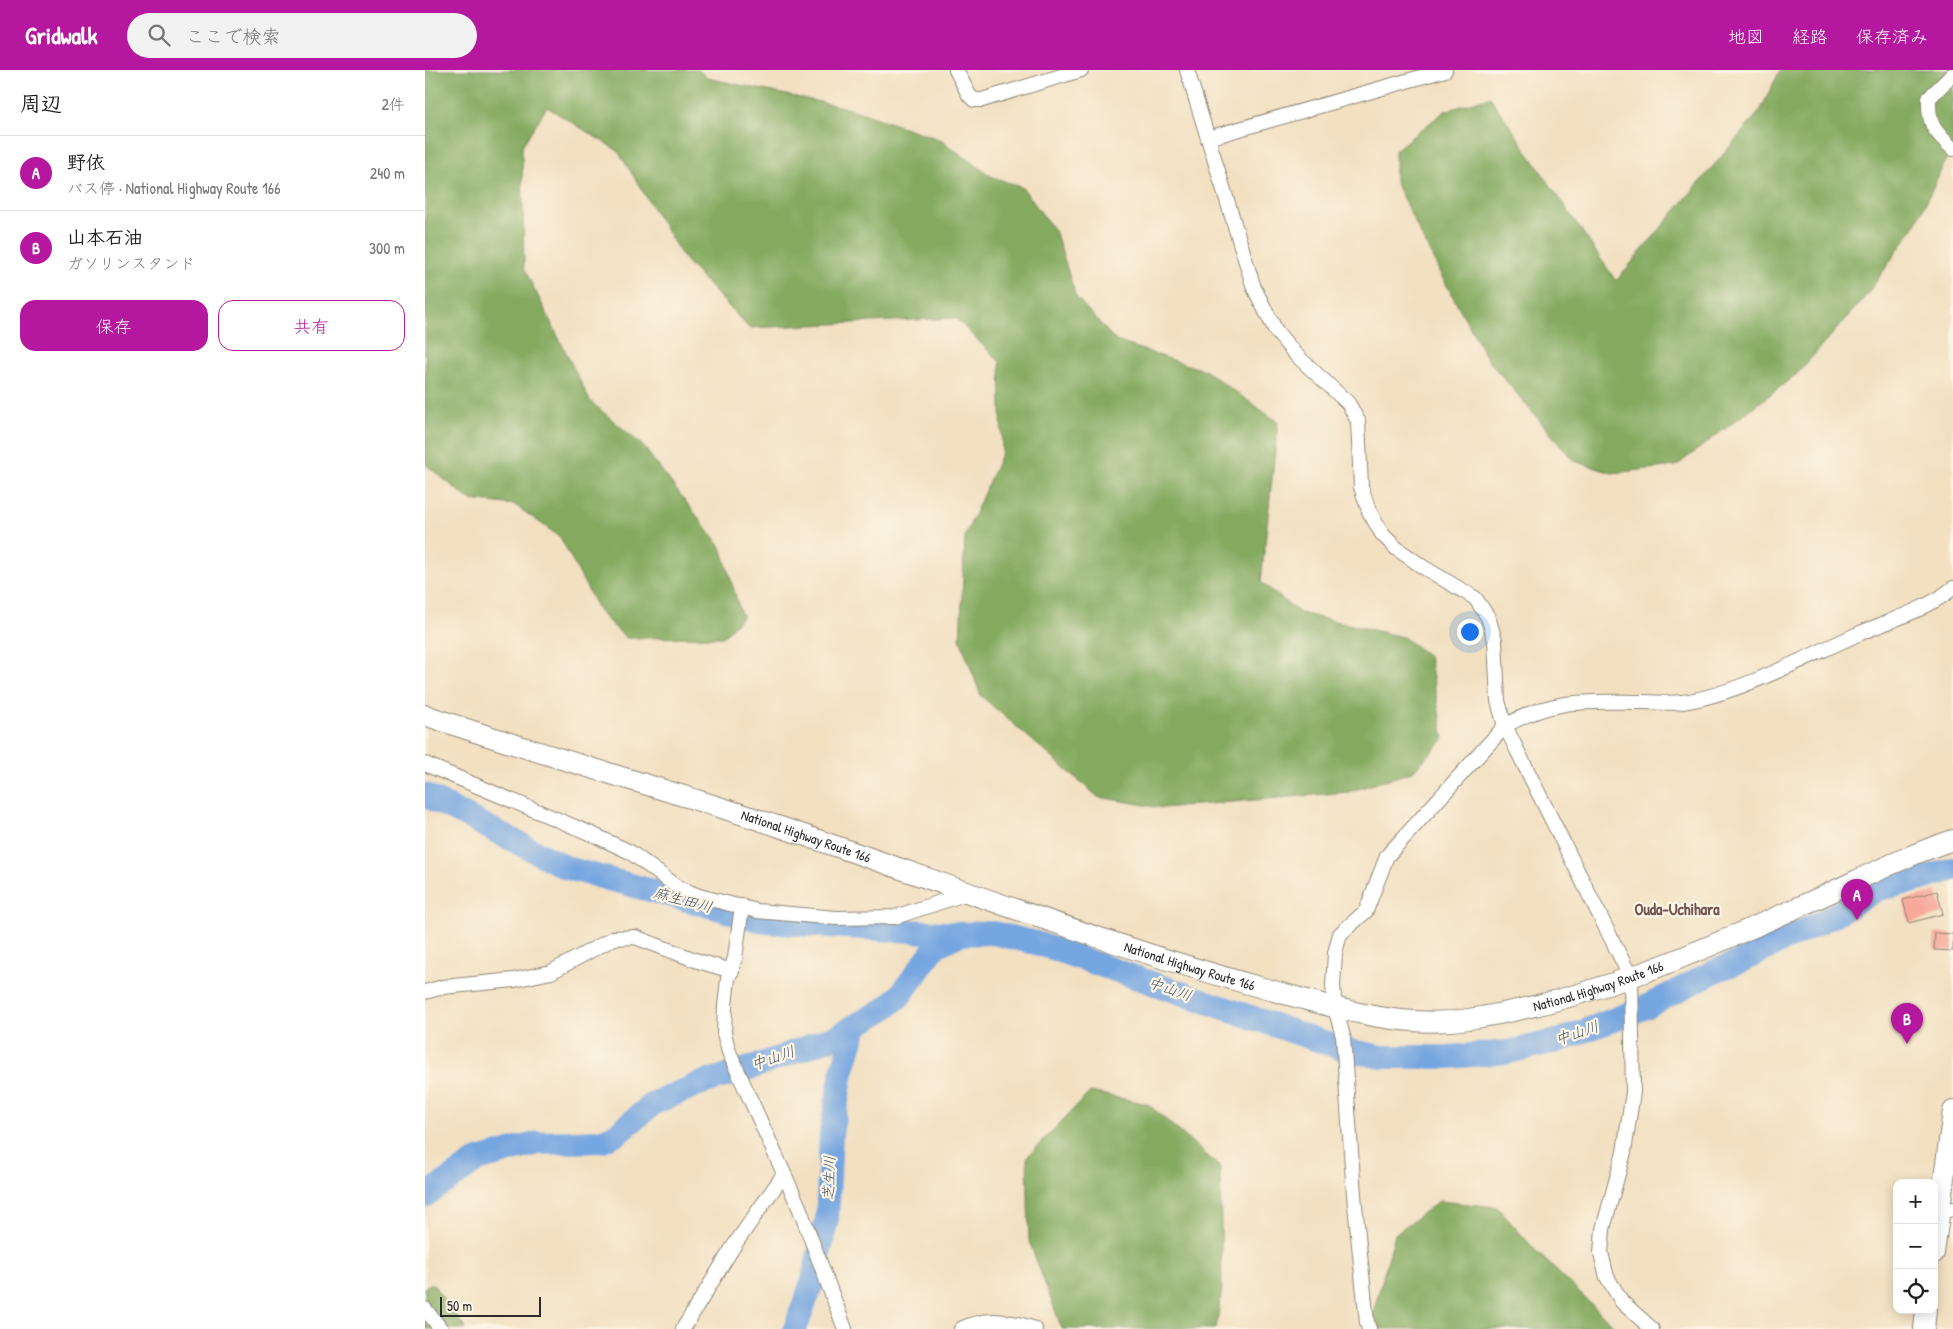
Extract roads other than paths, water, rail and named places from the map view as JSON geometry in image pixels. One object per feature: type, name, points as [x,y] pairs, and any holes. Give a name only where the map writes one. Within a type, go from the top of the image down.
[{"type":"highway","name":"National Highway Route 166","points":[[425,715],[511,745],[764,821],[1092,935],[1208,973],[1335,1008],[1378,1017],[1419,1021],[1464,1020],[1537,1007],[1631,978],[1736,936],[1912,853],[1953,840]]},
{"type":"highway","points":[[1938,1240],[1947,1210],[1953,1111]]},
{"type":"highway","points":[[1924,1329],[1926,1314]]},
{"type":"street","points":[[956,70],[969,95],[974,100],[981,100],[1081,70]]},
{"type":"street","points":[[1187,70],[1254,288],[1276,330],[1295,354],[1348,403],[1359,421],[1361,487],[1369,511],[1382,534],[1396,548],[1423,567],[1475,598],[1488,617],[1495,640],[1498,701],[1505,726],[1631,978],[1633,1092],[1624,1152],[1603,1229],[1601,1253],[1607,1277],[1622,1302],[1652,1329]]},
{"type":"street","points":[[1208,138],[1445,70]]},
{"type":"street","points":[[1953,74],[1929,98],[1928,115],[1934,130],[1953,149]]},
{"type":"street","points":[[1364,1327],[1343,1036],[1335,1008],[1333,986],[1335,953],[1340,934],[1366,911],[1387,856],[1505,726],[1528,713],[1565,703],[1591,701],[1679,702],[1698,700],[1735,688],[1874,627],[1927,603],[1953,588]]},
{"type":"street","points":[[425,764],[595,835],[630,852],[679,888],[699,896],[757,911],[836,918],[895,917],[971,892]]},
{"type":"street","points":[[742,906],[732,970],[728,979],[724,1032],[729,1052],[785,1174],[845,1329]]},
{"type":"street","points":[[425,992],[443,987],[514,980],[551,972],[614,938],[635,937],[698,961],[732,970]]},
{"type":"street","points":[[683,1329],[733,1247],[785,1174]]},
{"type":"street","points":[[425,1308],[441,1329]]},
{"type":"street","points":[[961,1329],[978,1321],[1013,1322],[1035,1329]]},
{"type":"waterway","name":"中山川","points":[[425,795],[567,868],[765,922],[960,934],[993,933],[1036,943],[1346,1050],[1382,1057],[1448,1057],[1508,1052],[1561,1040],[1646,1007],[1717,970],[1742,961],[1833,916],[1878,889],[1919,880],[1953,869]]},
{"type":"waterway","name":"中山川","points":[[425,1196],[478,1160],[538,1143],[601,1141],[618,1133],[654,1103],[699,1084],[759,1065],[837,1036],[883,1010],[899,997],[936,946],[960,934]]},
{"type":"waterway","name":"芝生川","points":[[795,1329],[813,1280],[827,1219],[831,1134],[842,1072],[856,1026]]},
{"type":"place","name":"野依","points":[[1857,920]]},
{"type":"place","name":"山本石油","points":[[1907,1044]]},
{"type":"district","name":"Ouda-Uchihara","points":[[1677,909]]},
{"type":"water label","name":"麻生田川","points":[[683,900]]}]
